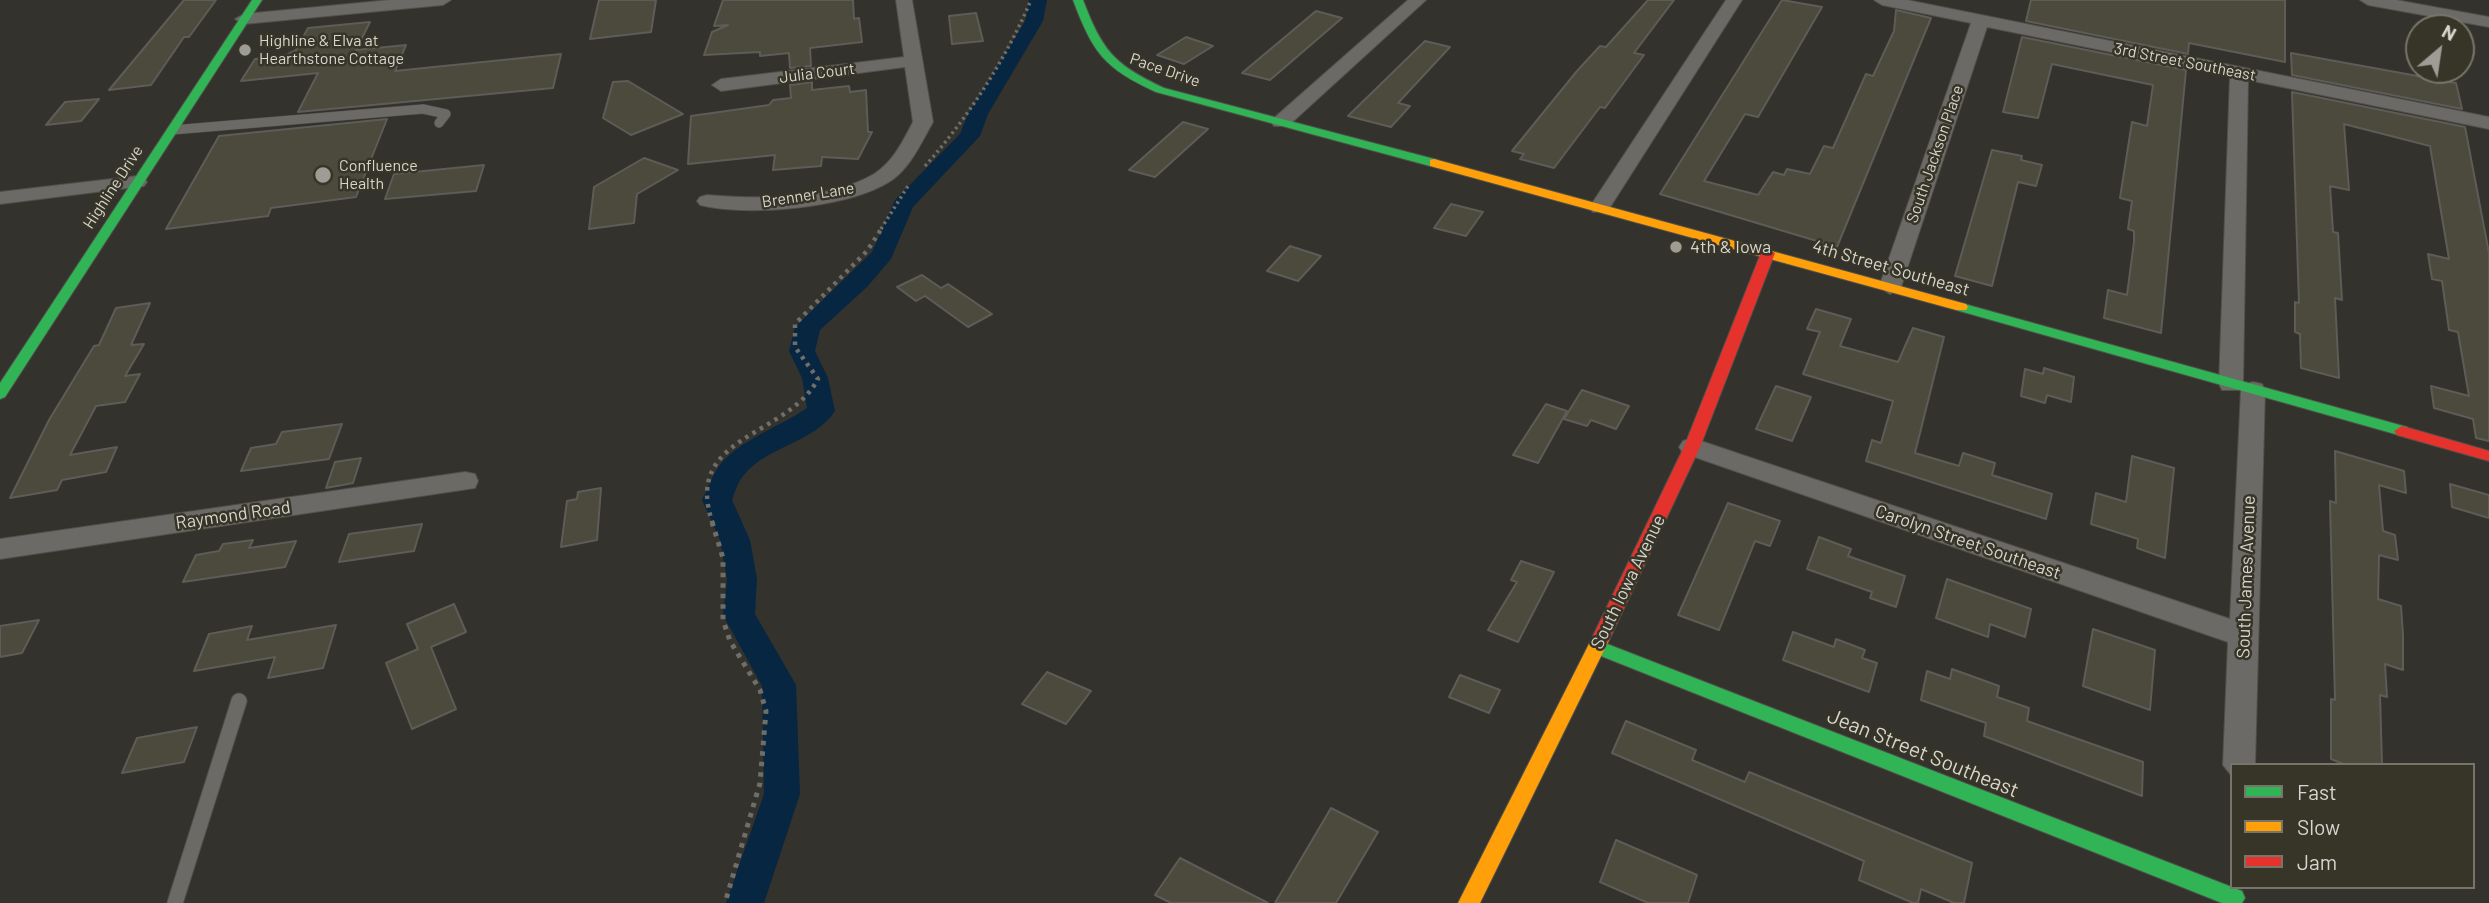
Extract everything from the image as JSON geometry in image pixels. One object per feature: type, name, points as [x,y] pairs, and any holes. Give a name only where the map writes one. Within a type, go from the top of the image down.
[{"type":"street","name":"Highline Drive","points":[[0,394],[257,0]]},
{"type":"street","points":[[244,19],[443,0]]},
{"type":"street","name":"Brenner Lane","points":[[707,201],[742,205],[854,190],[882,177],[899,161],[923,122],[904,0]]},
{"type":"street","name":"Pace Drive","points":[[1078,0],[1095,47],[1115,71],[1160,90],[1281,122]]},
{"type":"street","points":[[1281,122],[1418,0]]},
{"type":"street","points":[[1600,208],[1734,0]]},
{"type":"street","name":"3rd Street Southeast","points":[[1882,0],[2489,123]]},
{"type":"street","points":[[2368,0],[2489,22]]},
{"type":"street","name":"South Jackson Place","points":[[1889,287],[1981,20]]},
{"type":"street","name":"Julia Court","points":[[721,85],[914,61]]},
{"type":"street","name":"South James Avenue","points":[[2239,72],[2244,636],[2239,763]]},
{"type":"street","name":"4th Street Southeast","points":[[1281,122],[1768,253],[2489,456]]},
{"type":"street","points":[[0,198],[137,182]]},
{"type":"street","name":"South Iowa Avenue","points":[[1469,903],[1597,647],[1692,447],[1768,253]]},
{"type":"street","name":"Carolyn Street Southeast","points":[[1692,447],[2244,636]]},
{"type":"street","name":"Raymond Road","points":[[0,549],[465,481]]},
{"type":"street","name":"Jean Street Southeast","points":[[1597,647],[2234,896]]},
{"type":"lane","points":[[172,130],[423,109],[446,114],[439,122]]},
{"type":"lane","points":[[175,903],[239,701]]},
{"type":"path","points":[[920,173],[957,131],[1022,22],[1031,0]]},
{"type":"path","points":[[725,903],[743,851],[756,791],[765,746],[766,709],[724,627],[720,600],[721,549],[705,501],[707,480],[722,457],[739,441],[802,401],[816,387],[818,379],[813,369],[792,346],[790,334],[795,324],[867,251],[899,197],[913,181]]},
{"type":"building","points":[[184,0],[216,0],[189,37],[184,37],[151,85],[109,90]]},
{"type":"building","points":[[599,0],[656,0],[651,32],[590,39]]},
{"type":"building","points":[[723,0],[853,0],[854,19],[859,18],[862,42],[810,48],[811,66],[790,68],[789,53],[760,56],[760,52],[704,55],[712,32],[728,25],[714,26]]},
{"type":"building","points":[[1648,0],[1674,0],[1634,53],[1644,55],[1605,108],[1600,107],[1554,168],[1520,159],[1524,154],[1512,151],[1577,71],[1600,46],[1606,47]]},
{"type":"building","points":[[1782,0],[1822,7],[1758,117],[1745,114],[1704,181],[1758,195],[1773,172],[1784,175],[1787,169],[1810,174],[1824,146],[1833,148],[1866,74],[1873,76],[1894,31],[1896,10],[1931,18],[1837,247],[1660,194]]},
{"type":"building","points":[[2031,0],[2285,0],[2285,62],[2189,43],[2188,54],[2026,21]]},
{"type":"building","points":[[1316,11],[1342,18],[1270,80],[1242,73]]},
{"type":"building","points":[[976,13],[983,41],[952,44],[949,16]]},
{"type":"building","points":[[370,22],[356,50],[406,45],[395,71],[561,54],[553,88],[298,112],[318,73],[241,81],[255,59],[284,56],[296,50],[308,28]]},
{"type":"building","points":[[1186,37],[1213,46],[1184,64],[1157,55]]},
{"type":"building","points":[[2022,37],[2186,70],[2161,333],[2104,318],[2108,290],[2127,295],[2134,242],[2134,231],[2128,229],[2132,201],[2120,198],[2132,122],[2147,126],[2153,85],[2052,64],[2038,118],[2003,112]]},
{"type":"building","points":[[1425,41],[1450,47],[1398,103],[1410,106],[1391,127],[1348,116]]},
{"type":"building","points":[[2291,53],[2405,74],[2405,84],[2456,84],[2462,109],[2292,75]]},
{"type":"building","points":[[628,81],[683,114],[631,135],[603,118],[613,82]]},
{"type":"building","points":[[812,82],[812,90],[849,86],[850,92],[866,90],[868,132],[872,132],[858,159],[822,157],[821,166],[773,170],[775,155],[688,164],[691,116],[769,105],[773,100],[791,98],[790,85]]},
{"type":"building","points":[[2292,92],[2465,127],[2489,253],[2489,441],[2476,438],[2473,419],[2434,408],[2431,386],[2469,396],[2458,332],[2449,330],[2442,281],[2432,279],[2428,254],[2449,259],[2430,146],[2344,124],[2349,190],[2330,186],[2333,232],[2338,233],[2342,300],[2335,298],[2339,378],[2301,368],[2300,334],[2295,332],[2295,302],[2299,303]]},
{"type":"building","points":[[99,99],[81,121],[46,125],[65,102]]},
{"type":"building","name":"Confluence Health","points":[[387,119],[356,197],[271,208],[268,216],[166,229],[219,136]]},
{"type":"building","points":[[1183,122],[1208,129],[1155,177],[1129,170]]},
{"type":"building","points":[[1992,150],[2022,156],[2021,160],[2042,165],[2036,186],[2018,182],[1992,286],[1955,276]]},
{"type":"building","points":[[644,158],[678,170],[637,194],[634,223],[589,229],[594,187]]},
{"type":"building","points":[[484,165],[476,191],[385,199],[394,174]]},
{"type":"building","points":[[1451,204],[1483,212],[1466,236],[1434,228]]},
{"type":"building","points":[[1290,246],[1321,256],[1298,281],[1267,271]]},
{"type":"building","points":[[922,275],[941,288],[948,284],[992,314],[968,327],[925,296],[916,301],[897,287]]},
{"type":"building","points":[[150,303],[131,345],[144,344],[125,376],[140,374],[125,402],[96,406],[70,455],[117,447],[106,472],[62,480],[57,490],[10,498],[49,420],[94,346],[99,345],[116,308]]},
{"type":"building","points":[[1816,309],[1851,319],[1840,346],[1898,362],[1913,328],[1944,337],[1915,453],[1959,466],[1963,453],[1995,463],[1992,475],[2052,494],[2046,519],[1866,461],[1872,440],[1881,443],[1893,401],[1803,374],[1820,332],[1807,329]]},
{"type":"building","points":[[2044,368],[2074,377],[2071,402],[2047,395],[2045,403],[2021,396],[2025,369],[2043,374]]},
{"type":"building","points":[[1776,386],[1811,397],[1792,441],[1756,429]]},
{"type":"building","points":[[1582,390],[1629,406],[1616,429],[1591,420],[1587,426],[1564,419]]},
{"type":"building","points":[[1546,404],[1567,411],[1538,463],[1513,455]]},
{"type":"building","points":[[342,424],[329,459],[241,471],[251,448],[276,444],[282,432]]},
{"type":"building","points":[[2335,451],[2404,471],[2406,493],[2379,485],[2383,531],[2395,535],[2398,560],[2379,555],[2378,599],[2401,606],[2403,635],[2403,670],[2385,664],[2387,697],[2380,695],[2382,763],[2341,763],[2331,759],[2331,699],[2335,700],[2330,501],[2336,503]]},
{"type":"building","points":[[2132,456],[2174,468],[2165,558],[2137,548],[2138,539],[2091,524],[2096,493],[2126,502]]},
{"type":"building","points":[[361,458],[353,483],[326,488],[335,462]]},
{"type":"building","points":[[2450,484],[2489,495],[2489,518],[2452,507]]},
{"type":"building","points":[[601,488],[597,540],[561,547],[567,501],[577,499],[578,492]]},
{"type":"building","points":[[1728,503],[1780,521],[1770,546],[1755,541],[1719,630],[1678,615]]},
{"type":"building","points":[[422,524],[414,551],[339,562],[349,534]]},
{"type":"building","points":[[1819,537],[1851,549],[1848,556],[1905,576],[1896,607],[1870,598],[1872,592],[1807,569]]},
{"type":"building","points":[[253,540],[249,548],[296,541],[285,567],[183,582],[196,555],[219,551],[223,544]]},
{"type":"building","points":[[1521,561],[1554,572],[1518,642],[1488,630],[1517,582],[1511,580]]},
{"type":"building","points":[[1947,579],[2031,609],[2025,637],[1990,624],[1988,637],[1936,618]]},
{"type":"building","points":[[454,604],[466,632],[431,647],[456,709],[412,729],[386,663],[418,649],[407,624]]},
{"type":"building","points":[[39,620],[22,653],[0,657],[0,626]]},
{"type":"building","points":[[336,625],[323,668],[268,678],[275,657],[194,671],[209,634],[252,626],[247,640]]},
{"type":"building","points":[[2093,629],[2155,650],[2150,710],[2083,686]]},
{"type":"building","points":[[1793,632],[1834,647],[1836,639],[1865,650],[1862,658],[1877,663],[1869,692],[1783,660]]},
{"type":"building","points":[[1952,669],[1999,686],[1997,697],[2029,708],[2027,721],[2143,762],[2142,796],[1984,736],[1986,723],[1921,700],[1927,671],[1950,679]]},
{"type":"building","points":[[1047,672],[1091,691],[1066,724],[1022,704]]},
{"type":"building","points":[[1460,675],[1500,690],[1489,713],[1449,697]]},
{"type":"building","points":[[1626,721],[1696,750],[1692,760],[1745,782],[1749,772],[1972,863],[1964,903],[1954,903],[1921,889],[1918,903],[1913,903],[1859,880],[1864,861],[1612,753]]},
{"type":"building","points":[[197,727],[184,762],[122,773],[137,738]]},
{"type":"building","points":[[1331,808],[1378,832],[1336,903],[1275,903]]},
{"type":"building","points":[[1616,840],[1697,875],[1688,903],[1648,903],[1600,882]]},
{"type":"building","points":[[1180,858],[1268,903],[1171,903],[1155,895]]},
{"type":"waterway","points":[[745,903],[782,794],[779,685],[739,615],[742,579],[735,540],[717,500],[731,470],[754,451],[792,432],[821,411],[815,378],[802,351],[808,327],[858,282],[883,254],[903,205],[970,136],[978,114],[1034,21],[1038,0]]},
{"type":"traffic: fast","points":[[0,394],[257,0]]},
{"type":"traffic: fast","points":[[1078,0],[1092,34],[1106,57],[1127,74],[1160,90],[1434,163]]},
{"type":"traffic: fast","points":[[1961,307],[2402,431]]},
{"type":"traffic: fast","points":[[1597,647],[2234,898]]},
{"type":"traffic: slow","points":[[1434,163],[1961,307]]},
{"type":"traffic: slow","points":[[1469,903],[1601,638]]},
{"type":"traffic: jam","points":[[1601,638],[1692,447],[1768,253]]},
{"type":"traffic: jam","points":[[2402,431],[2489,456]]},
{"type":"place","name":"Highline & Elva at Hearthstone Cottage","points":[[245,50]]},
{"type":"place","name":"Confluence Health","points":[[323,175]]},
{"type":"place","name":"4th & Iowa","points":[[1676,247]]}]
